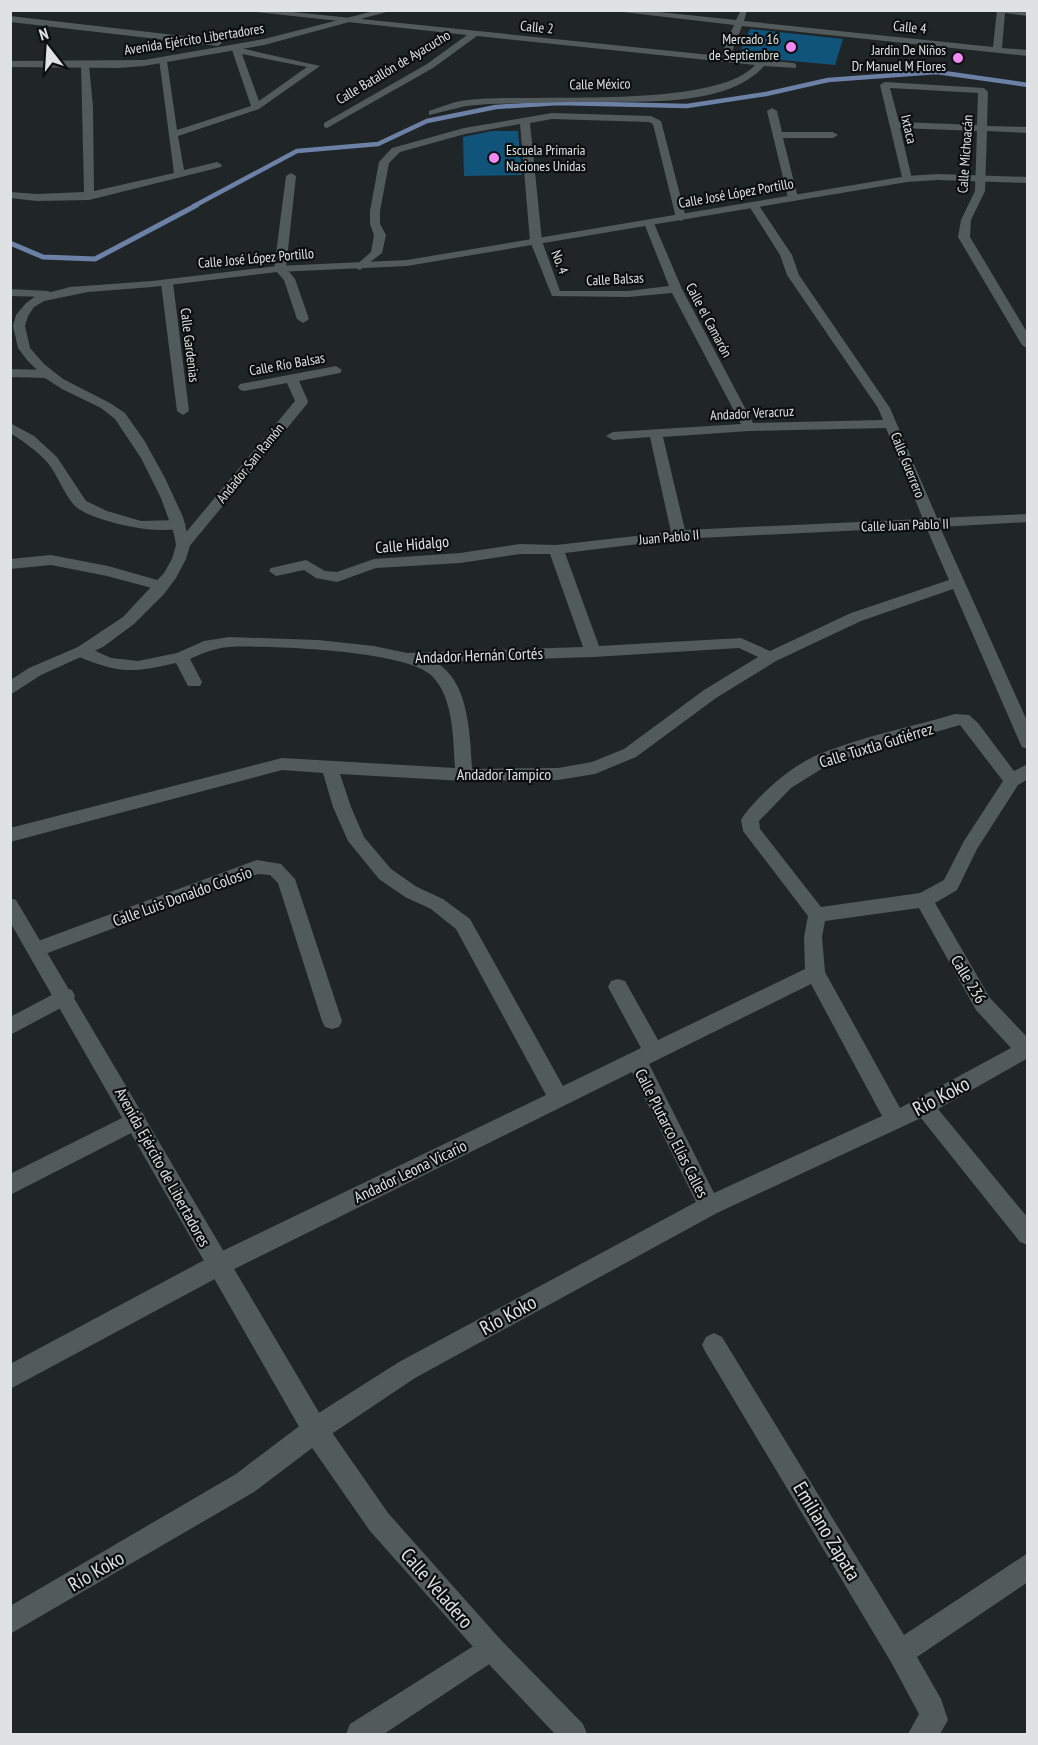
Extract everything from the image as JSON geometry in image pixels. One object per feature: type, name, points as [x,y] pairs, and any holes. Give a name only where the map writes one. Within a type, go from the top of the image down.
[{"type":"street","name":"Calle 2","points":[[243,10],[793,66]]},
{"type":"street","points":[[320,27],[390,10]]},
{"type":"street","name":"Calle 4","points":[[610,10],[1028,53]]},
{"type":"street","points":[[723,60],[745,10]]},
{"type":"street","points":[[997,50],[1003,10],[1028,13]]},
{"type":"street","points":[[10,19],[218,43]]},
{"type":"street","name":"Avenida Ejército Libertadores","points":[[10,56],[116,58],[162,54],[298,27],[320,27]]},
{"type":"street","name":"Avenida Ejército Libertadores","points":[[10,64],[118,65],[162,61],[236,49],[320,27]]},
{"type":"street","name":"Calle Batallón de Ayacucho","points":[[327,125],[430,66],[475,34]]},
{"type":"street","points":[[236,49],[256,107]]},
{"type":"street","points":[[175,134],[256,107],[315,66],[236,49]]},
{"type":"street","points":[[162,61],[175,134],[179,174]]},
{"type":"street","name":"Calle México","points":[[432,113],[465,103],[488,101],[675,97],[705,93],[756,72],[761,64]]},
{"type":"street","points":[[84,65],[88,107],[88,197]]},
{"type":"street","name":"Ixtaca","points":[[907,179],[885,85],[981,90]]},
{"type":"street","name":"Calle Michoacán","points":[[981,90],[983,92],[983,128],[980,192],[966,220],[964,237],[1028,345]]},
{"type":"street","points":[[772,111],[793,198]]},
{"type":"street","points":[[360,267],[376,252],[380,235],[375,224],[375,211],[384,162],[396,150],[464,131],[525,120],[552,116],[641,117],[658,123],[681,218]]},
{"type":"street","points":[[525,120],[536,241]]},
{"type":"street","points":[[894,125],[1028,130]]},
{"type":"street","points":[[777,135],[833,135]]},
{"type":"street","points":[[10,195],[60,199],[88,197],[217,165]]},
{"type":"street","points":[[291,176],[280,268],[289,279],[303,319]]},
{"type":"street","name":"Calle José López Portillo","points":[[183,545],[179,524],[135,435],[120,416],[98,400],[60,383],[31,357],[20,342],[17,330],[24,310],[36,299],[48,294],[167,283],[280,268],[360,267],[408,263],[907,179],[1028,180]]},
{"type":"street","name":"Calle Guerrero","points":[[754,206],[786,255],[793,275],[884,408],[1028,743]]},
{"type":"street","name":"Calle el Camarón","points":[[649,224],[676,289],[749,427]]},
{"type":"street","name":"No. 4","points":[[536,241],[556,294]]},
{"type":"street","name":"Calle Gardenias","points":[[167,283],[183,411]]},
{"type":"street","name":"Calle Balsas","points":[[556,294],[589,296],[676,289]]},
{"type":"street","points":[[10,292],[48,294]]},
{"type":"street","name":"Calle Río Balsas","points":[[244,387],[336,370]]},
{"type":"street","points":[[10,373],[48,374]]},
{"type":"street","name":"Andador San Ramón","points":[[183,545],[302,401],[291,378]]},
{"type":"street","name":"Andador Veracruz","points":[[613,436],[749,427],[892,424]]},
{"type":"street","points":[[10,427],[29,439],[52,460],[81,504],[102,514],[141,525],[179,524]]},
{"type":"street","points":[[656,434],[679,535]]},
{"type":"street","name":"Calle Juan Pablo II","points":[[783,530],[1028,518]]},
{"type":"street","name":"Juan Pablo II","points":[[556,550],[679,535],[783,530]]},
{"type":"street","points":[[10,690],[47,665],[83,652],[113,634],[163,586],[170,577],[183,545]]},
{"type":"street","name":"Calle Hidalgo","points":[[276,571],[306,565],[321,575],[337,577],[374,564],[460,558],[520,549],[556,550]]},
{"type":"street","points":[[556,550],[593,652]]},
{"type":"street","points":[[10,564],[51,560],[108,571],[163,586]]},
{"type":"street","name":"Andador Tampico","points":[[10,835],[282,764],[464,775],[558,774],[595,768],[630,753],[710,694],[770,657],[856,617],[959,582]]},
{"type":"street","name":"Andador Hernán Cortés","points":[[83,652],[109,663],[138,666],[181,657],[204,646],[229,642],[318,645],[374,651],[406,658],[593,652],[741,643],[770,657]]},
{"type":"street","points":[[181,657],[194,682]]},
{"type":"street","points":[[406,658],[437,671],[451,695],[459,723],[464,775]]},
{"type":"street","name":"Calle Tuxtla Gutiérrez","points":[[817,915],[752,831],[750,820],[757,810],[809,766],[828,757],[963,719],[972,727],[1012,781]]},
{"type":"street","points":[[330,767],[342,807],[357,841],[385,874],[411,892],[437,904],[463,924],[558,1097]]},
{"type":"street","points":[[896,1120],[815,973],[813,937],[817,915],[924,900],[951,885],[970,846],[1012,781],[1028,770]]},
{"type":"street","name":"Calle Luis Donaldo Colosio","points":[[38,950],[257,867],[275,869],[286,879],[332,1021]]},
{"type":"street","name":"Calle 236","points":[[924,900],[983,1004],[1026,1049]]},
{"type":"street","name":"Avenida Ejército de Libertadores","points":[[10,905],[65,996],[315,1430]]},
{"type":"street","name":"Andador Leona Vicario","points":[[10,1377],[218,1265],[815,973]]},
{"type":"street","name":"Calle Plutarco Elías Calles","points":[[618,987],[709,1206]]},
{"type":"street","points":[[10,1027],[65,996]]},
{"type":"street","name":"Río Koko","points":[[10,1622],[245,1483],[315,1430],[407,1370],[709,1206],[924,1107],[1026,1049]]},
{"type":"street","points":[[924,1107],[1028,1235]]},
{"type":"street","points":[[10,1185],[136,1120]]},
{"type":"street","name":"Emiliano Zapata","points":[[714,1345],[900,1653],[931,1709],[928,1727]]},
{"type":"street","name":"Calle Veladero","points":[[315,1430],[379,1522],[491,1648],[573,1734]]},
{"type":"street","points":[[900,1653],[1028,1566]]},
{"type":"street","points":[[360,1734],[491,1648]]},
{"type":"building","name":"Mercado 16 de Septiembre","points":[[750,29],[843,39],[835,65],[738,56]]},
{"type":"building","name":"Escuela Primaria Naciones Unidas","points":[[492,131],[518,131],[522,175],[464,176],[463,137]]},
{"type":"waterway","points":[[194,206],[297,151],[378,144],[427,121],[496,107],[559,103],[687,106],[766,94],[828,80],[937,72],[1028,85]]},
{"type":"waterway","points":[[10,243],[43,257],[95,259],[197,205]]},
{"type":"place","name":"Mercado 16 de Septiembre","points":[[791,47]]},
{"type":"place","name":"Jardin De Niños Dr Manuel M Flores","points":[[958,58]]},
{"type":"place","name":"Escuela Primaria Naciones Unidas","points":[[494,158]]}]
